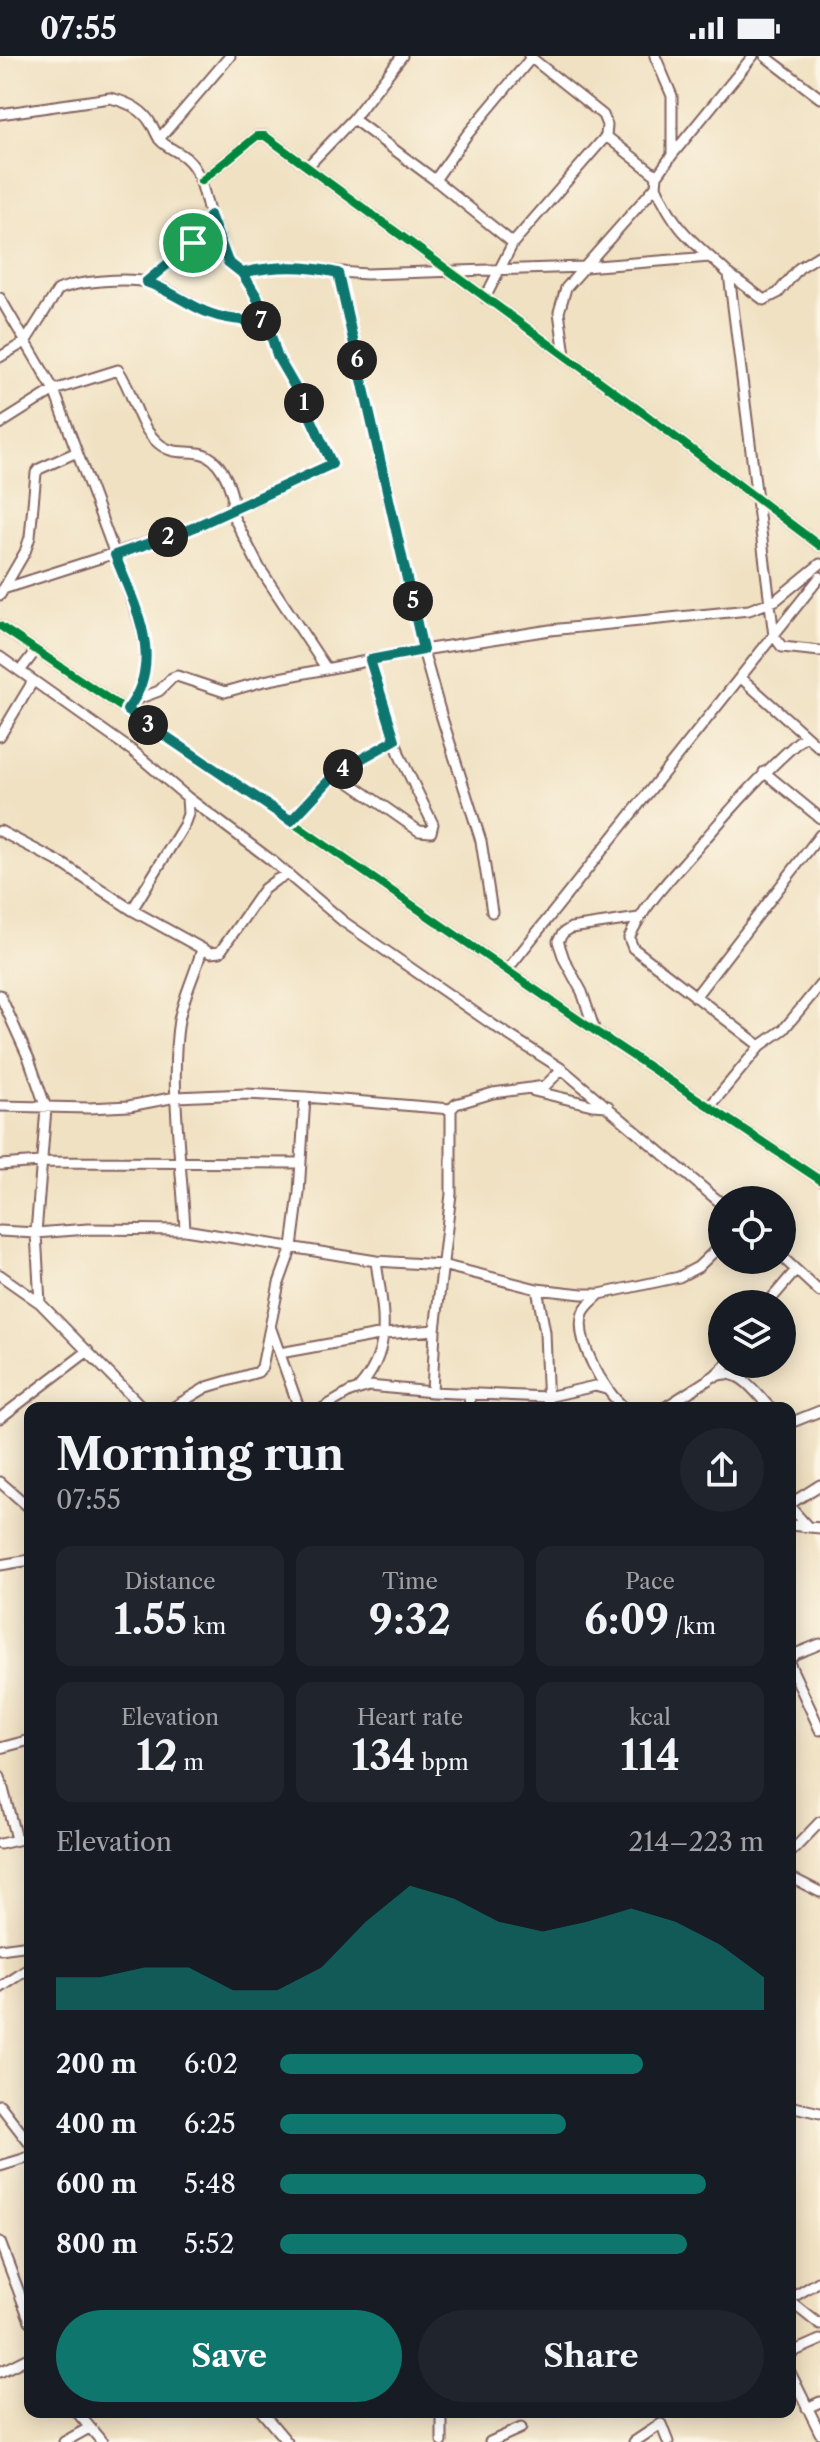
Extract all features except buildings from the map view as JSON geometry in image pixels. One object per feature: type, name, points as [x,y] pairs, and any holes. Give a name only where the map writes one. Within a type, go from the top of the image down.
[{"type":"street","points":[[159,139],[230,56]]},
{"type":"street","points":[[307,167],[353,119],[402,56]]},
{"type":"street","points":[[655,56],[672,96],[672,155]]},
{"type":"street","points":[[565,355],[560,304],[566,288],[657,181],[672,155],[753,56]]},
{"type":"street","points":[[765,56],[819,95]]},
{"type":"street","points":[[435,180],[530,57],[603,115],[607,125],[606,136],[513,243],[485,298]]},
{"type":"street","points":[[0,114],[110,98],[139,109],[151,122],[159,139],[185,158],[201,181],[228,262],[242,273],[252,287],[267,321],[277,356],[303,401],[332,464],[190,529],[2,592]]},
{"type":"street","points":[[353,119],[513,243]]},
{"type":"street","points":[[201,181],[261,135],[565,355],[820,546]]},
{"type":"street","points":[[606,136],[657,181],[667,211],[680,230],[729,274],[764,300],[778,293],[799,268],[820,255]]},
{"type":"street","points":[[146,282],[193,243],[210,215]]},
{"type":"street","points":[[242,273],[293,266],[367,274],[497,270],[710,257]]},
{"type":"street","points":[[338,273],[423,650],[481,841],[492,912]]},
{"type":"street","points":[[729,274],[774,636],[782,647],[820,651]]},
{"type":"street","points":[[0,357],[25,342],[58,290],[79,283],[146,282],[224,318],[267,321]]},
{"type":"street","points":[[0,298],[54,390],[143,634],[148,662],[135,700],[127,710]]},
{"type":"street","points":[[0,424],[54,390],[118,370],[139,419],[161,446],[211,455],[217,461],[234,497],[230,510],[259,567],[326,668]]},
{"type":"street","points":[[2,592],[30,537],[36,473],[77,452]]},
{"type":"street","points":[[135,700],[159,691],[177,676],[225,692],[326,668],[550,630],[749,610],[769,605],[820,564]]},
{"type":"street","points":[[0,573],[11,576]]},
{"type":"street","points":[[507,970],[820,577]]},
{"type":"street","points":[[0,626],[291,821],[595,1031],[820,1180]]},
{"type":"street","points":[[20,671],[36,650]]},
{"type":"street","points":[[0,657],[134,752],[344,922],[562,1069],[708,1192]]},
{"type":"street","points":[[336,773],[419,831],[431,832],[433,824],[408,775],[370,660]]},
{"type":"street","points":[[740,677],[820,748]]},
{"type":"street","points":[[0,736],[33,681]]},
{"type":"street","points":[[760,1046],[633,948],[629,938],[639,918],[764,772],[805,736]]},
{"type":"street","points":[[291,821],[336,773],[395,740]]},
{"type":"street","points":[[764,772],[820,818]]},
{"type":"street","points":[[132,910],[184,825],[188,814],[187,797]]},
{"type":"street","points":[[0,831],[63,864],[164,930],[210,953],[220,952],[264,889],[288,874]]},
{"type":"street","points":[[695,997],[820,835]]},
{"type":"street","points":[[595,1031],[582,992],[558,941],[571,928],[639,918]]},
{"type":"street","points":[[185,1230],[176,1097],[179,1022],[202,949]]},
{"type":"street","points":[[711,1105],[760,1046],[784,1029],[820,985]]},
{"type":"street","points":[[0,995],[29,1059],[46,1108],[36,1233],[40,1303]]},
{"type":"street","points":[[531,1090],[549,1084],[562,1069]]},
{"type":"street","points":[[0,1106],[129,1106],[176,1097],[246,1094],[451,1109],[464,1101],[511,1089],[531,1090],[608,1106]]},
{"type":"street","points":[[182,1402],[207,1387],[258,1372],[262,1367],[279,1283],[292,1247],[305,1097]]},
{"type":"street","points":[[432,1392],[435,1330],[451,1194],[451,1109]]},
{"type":"street","points":[[0,1165],[40,1162],[301,1163]]},
{"type":"street","points":[[0,1231],[185,1230],[376,1261],[420,1261],[537,1289],[600,1294],[688,1274],[708,1256]]},
{"type":"street","points":[[359,1388],[376,1365],[384,1334],[376,1261]]},
{"type":"street","points":[[796,1270],[820,1292]]},
{"type":"street","points":[[779,1290],[793,1274]]},
{"type":"street","points":[[0,1275],[40,1303],[137,1402]]},
{"type":"street","points":[[537,1289],[545,1332],[548,1402]]},
{"type":"street","points":[[600,1294],[586,1307],[581,1327],[591,1359],[606,1389],[619,1402]]},
{"type":"street","points":[[271,1329],[297,1402]]},
{"type":"street","points":[[280,1353],[384,1334],[435,1330]]},
{"type":"street","points":[[0,1418],[88,1351]]},
{"type":"street","points":[[673,1402],[711,1378]]},
{"type":"street","points":[[738,1378],[749,1384],[765,1402]]},
{"type":"street","points":[[334,1402],[369,1386],[540,1402]]},
{"type":"street","points":[[551,1402],[595,1386],[606,1389]]},
{"type":"street","points":[[468,1393],[470,1402]]},
{"type":"street","points":[[796,1421],[820,1411]]},
{"type":"street","points":[[0,1482],[24,1503]]},
{"type":"street","points":[[796,1502],[820,1485]]},
{"type":"street","points":[[796,1513],[807,1526]]},
{"type":"street","points":[[796,1525],[820,1528]]},
{"type":"street","points":[[0,1565],[24,1561]]},
{"type":"street","points":[[796,1654],[820,1644]]},
{"type":"street","points":[[796,1676],[820,1730]]},
{"type":"street","points":[[0,1748],[24,1742]]},
{"type":"street","points":[[0,1777],[16,1839]]},
{"type":"street","points":[[796,1847],[820,1822]]},
{"type":"street","points":[[0,1844],[24,1838]]},
{"type":"street","points":[[796,1880],[820,1892]]},
{"type":"street","points":[[0,1949],[24,1946]]},
{"type":"street","points":[[0,1988],[24,1972]]},
{"type":"street","points":[[804,2107],[820,2103]]},
{"type":"street","points":[[0,2105],[24,2136]]},
{"type":"street","points":[[796,2106],[820,2113]]},
{"type":"street","points":[[0,2166],[24,2159]]},
{"type":"street","points":[[0,2242],[24,2305]]},
{"type":"street","points":[[796,2296],[820,2281]]},
{"type":"street","points":[[796,2305],[820,2325]]},
{"type":"street","points":[[796,2350],[820,2340]]},
{"type":"street","points":[[0,2372],[24,2360]]},
{"type":"street","points":[[796,2385],[820,2433]]},
{"type":"street","points":[[807,2408],[820,2402]]},
{"type":"street","points":[[82,2418],[102,2442]]},
{"type":"street","points":[[267,2418],[287,2442]]},
{"type":"street","points":[[442,2418],[442,2442]]},
{"type":"street","points":[[634,2442],[661,2424],[668,2442]]},
{"type":"street","points":[[64,2442],[89,2428]]},
{"type":"street","points":[[490,2442],[521,2428]]},
{"type":"cycle path","points":[[201,181],[257,136],[265,136],[820,546]]},
{"type":"cycle path","points":[[0,626],[595,1031],[820,1180]]},
{"type":"route","points":[[193,243],[146,282],[224,318],[267,321],[252,287],[242,273],[293,266],[338,273],[423,650],[370,660],[395,740],[336,773],[291,821],[127,710],[135,700],[148,662],[143,634],[115,555],[190,529],[332,464],[303,401],[277,356],[267,321],[257,297],[252,287],[242,273],[228,262],[210,215],[193,243]]}]
